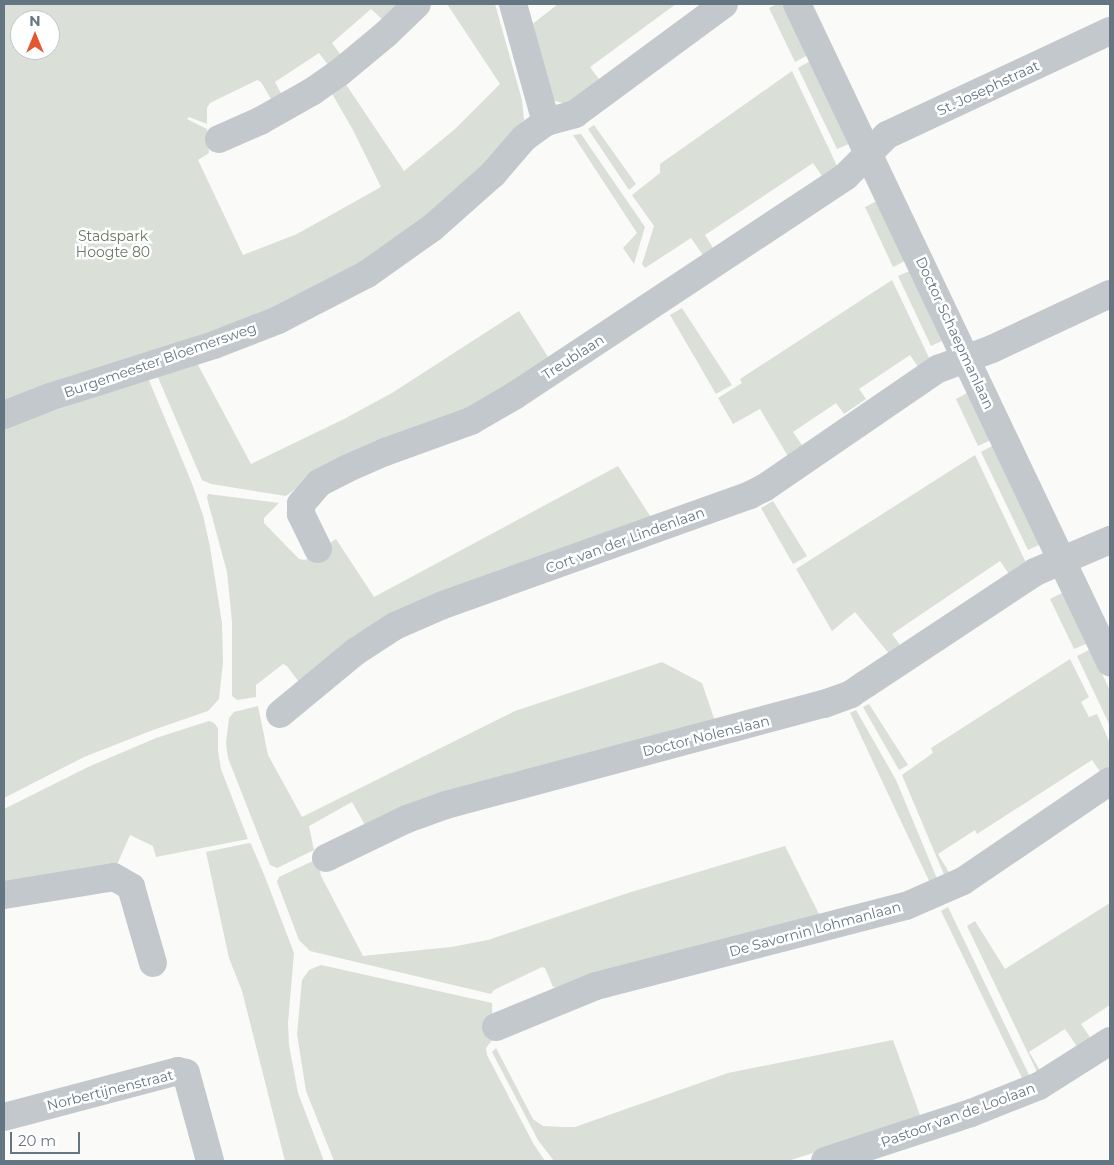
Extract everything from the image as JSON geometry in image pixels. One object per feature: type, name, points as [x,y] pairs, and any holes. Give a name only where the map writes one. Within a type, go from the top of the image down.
[{"type":"street","points":[[219,139],[260,121],[313,91],[339,73],[386,34],[417,4]]},
{"type":"street","points":[[514,4],[546,122]]},
{"type":"street","name":"Burgemeester Bloemersweg","points":[[4,415],[50,397],[214,345],[278,320],[324,298],[367,274],[432,228],[493,174],[524,138],[546,122],[575,114],[724,4]]},
{"type":"street","name":"Doctor Schaepmanlaan","points":[[797,4],[1110,662]]},
{"type":"street","name":"St. Josephstraat","points":[[869,152],[887,135],[1110,31]]},
{"type":"street","name":"Treublaan","points":[[318,549],[301,514],[301,504],[319,483],[378,455],[470,421],[514,396],[846,176],[869,152]]},
{"type":"street","name":"Cort van der Lindenlaan","points":[[280,714],[355,652],[395,626],[443,605],[764,488],[938,370],[1008,342],[1110,294]]},
{"type":"street","name":"Doctor Nolenslaan","points":[[326,858],[407,819],[446,805],[824,704],[851,694],[1035,572],[1110,540]]},
{"type":"street","name":"De Savornin Lohmanlaan","points":[[496,1027],[596,986],[906,906],[963,880],[1110,781]]},
{"type":"street","points":[[4,895],[114,877],[132,887],[154,963]]},
{"type":"street","name":"Pastoor van de Loolaan","points":[[825,1161],[971,1113],[1038,1086],[1110,1041]]},
{"type":"street","name":"Norbertijnenstraat","points":[[4,1117],[178,1071],[186,1073],[210,1161]]},
{"type":"green space","name":"Stadspark Hoogte 80","points":[[4,4],[402,4],[383,20],[371,9],[332,43],[342,57],[329,66],[319,53],[275,82],[283,97],[276,100],[271,99],[261,82],[257,80],[210,103],[207,108],[207,124],[189,117],[187,119],[207,129],[209,153],[198,160],[243,255],[297,234],[381,187],[353,130],[331,92],[345,83],[404,171],[455,129],[500,84],[447,4],[495,4],[522,100],[524,120],[496,153],[429,215],[353,268],[273,310],[4,403]]},
{"type":"green space","points":[[558,4],[676,4],[590,67],[601,82],[566,104],[552,100],[530,26]]},
{"type":"green space","points":[[777,4],[783,4],[808,55],[795,62],[769,8]]},
{"type":"green space","points":[[810,61],[851,143],[837,149],[798,68]]},
{"type":"green space","points":[[792,71],[839,170],[824,179],[813,163],[705,235],[715,251],[705,258],[691,238],[645,268],[642,264],[654,226],[632,195],[660,173],[660,164]]},
{"type":"green space","points":[[594,125],[636,184],[629,190],[588,129]]},
{"type":"green space","points":[[581,134],[645,227],[634,264],[623,248],[637,233],[573,135]]},
{"type":"green space","points":[[879,200],[907,260],[893,267],[865,207]]},
{"type":"green space","points":[[912,270],[944,340],[931,346],[898,276]]},
{"type":"green space","points":[[892,280],[932,364],[921,371],[910,355],[859,389],[866,399],[844,414],[836,403],[793,432],[804,448],[789,458],[760,409],[733,424],[718,398],[742,383],[740,379]]},
{"type":"green space","points":[[682,308],[732,385],[716,394],[670,315]]},
{"type":"green space","points":[[519,311],[550,360],[488,399],[315,474],[286,496],[211,484],[202,480],[157,375],[197,363],[251,464],[344,419],[392,393]]},
{"type":"green space","points":[[148,378],[191,481],[203,515],[222,623],[223,662],[219,699],[208,711],[84,757],[4,798],[4,428]]},
{"type":"green space","points":[[969,392],[991,440],[978,446],[956,399]]},
{"type":"green space","points":[[994,445],[1041,544],[1028,550],[981,452]]},
{"type":"green space","points":[[975,455],[1028,567],[1011,577],[1000,561],[892,634],[903,649],[891,656],[855,612],[832,631],[796,569]]},
{"type":"green space","points":[[618,466],[652,519],[299,682],[287,666],[283,664],[256,685],[256,697],[237,700],[232,696],[232,622],[227,572],[207,498],[208,494],[279,503],[264,518],[264,523],[299,559],[305,560],[336,539],[374,597]]},
{"type":"green space","points":[[773,501],[807,556],[793,564],[761,508]]},
{"type":"green space","points":[[1064,592],[1088,643],[1074,649],[1050,599]]},
{"type":"green space","points":[[1091,649],[1110,691],[1110,726],[1077,656]]},
{"type":"green space","points":[[1070,659],[1089,697],[1081,702],[1089,717],[1097,714],[1110,743],[1110,771],[1103,776],[1092,760],[977,834],[975,830],[938,854],[950,874],[945,877],[902,775],[933,753],[931,748]]},
{"type":"green space","points":[[662,662],[702,683],[715,721],[365,825],[352,802],[309,826],[314,850],[277,868],[270,865],[228,758],[226,743],[229,718],[234,712],[258,706],[268,755],[302,817],[515,711]]},
{"type":"green space","points":[[869,704],[908,765],[899,770],[863,707]]},
{"type":"green space","points":[[856,710],[896,780],[938,881],[931,885],[850,713]]},
{"type":"green space","points":[[209,721],[218,728],[218,751],[221,769],[248,839],[156,857],[153,846],[130,835],[116,867],[4,885],[4,809],[88,767],[156,738]]},
{"type":"green space","points":[[249,843],[265,877],[294,953],[288,1023],[289,1045],[298,1093],[324,1161],[285,1161],[242,991],[229,958],[206,852]]},
{"type":"green space","points":[[785,846],[821,918],[557,988],[553,987],[545,968],[542,967],[494,990],[491,994],[310,951],[299,940],[277,882],[279,877],[317,859],[321,876],[363,956],[451,947],[488,940],[628,893]]},
{"type":"green space","points":[[1110,903],[1110,1005],[1081,1024],[1092,1040],[1078,1048],[1065,1029],[1029,1052],[1041,1072],[1038,1074],[967,926],[975,921],[1005,969]]},
{"type":"green space","points":[[948,907],[1031,1079],[1024,1082],[941,911]]},
{"type":"green space","points":[[321,965],[492,1003],[493,1039],[486,1048],[487,1055],[533,1143],[545,1161],[334,1161],[306,1091],[297,1034],[302,980],[309,970]]},
{"type":"green space","points":[[893,1040],[921,1118],[788,1161],[554,1161],[538,1140],[492,1052],[496,1048],[533,1119],[543,1126],[575,1127],[728,1073]]}]
